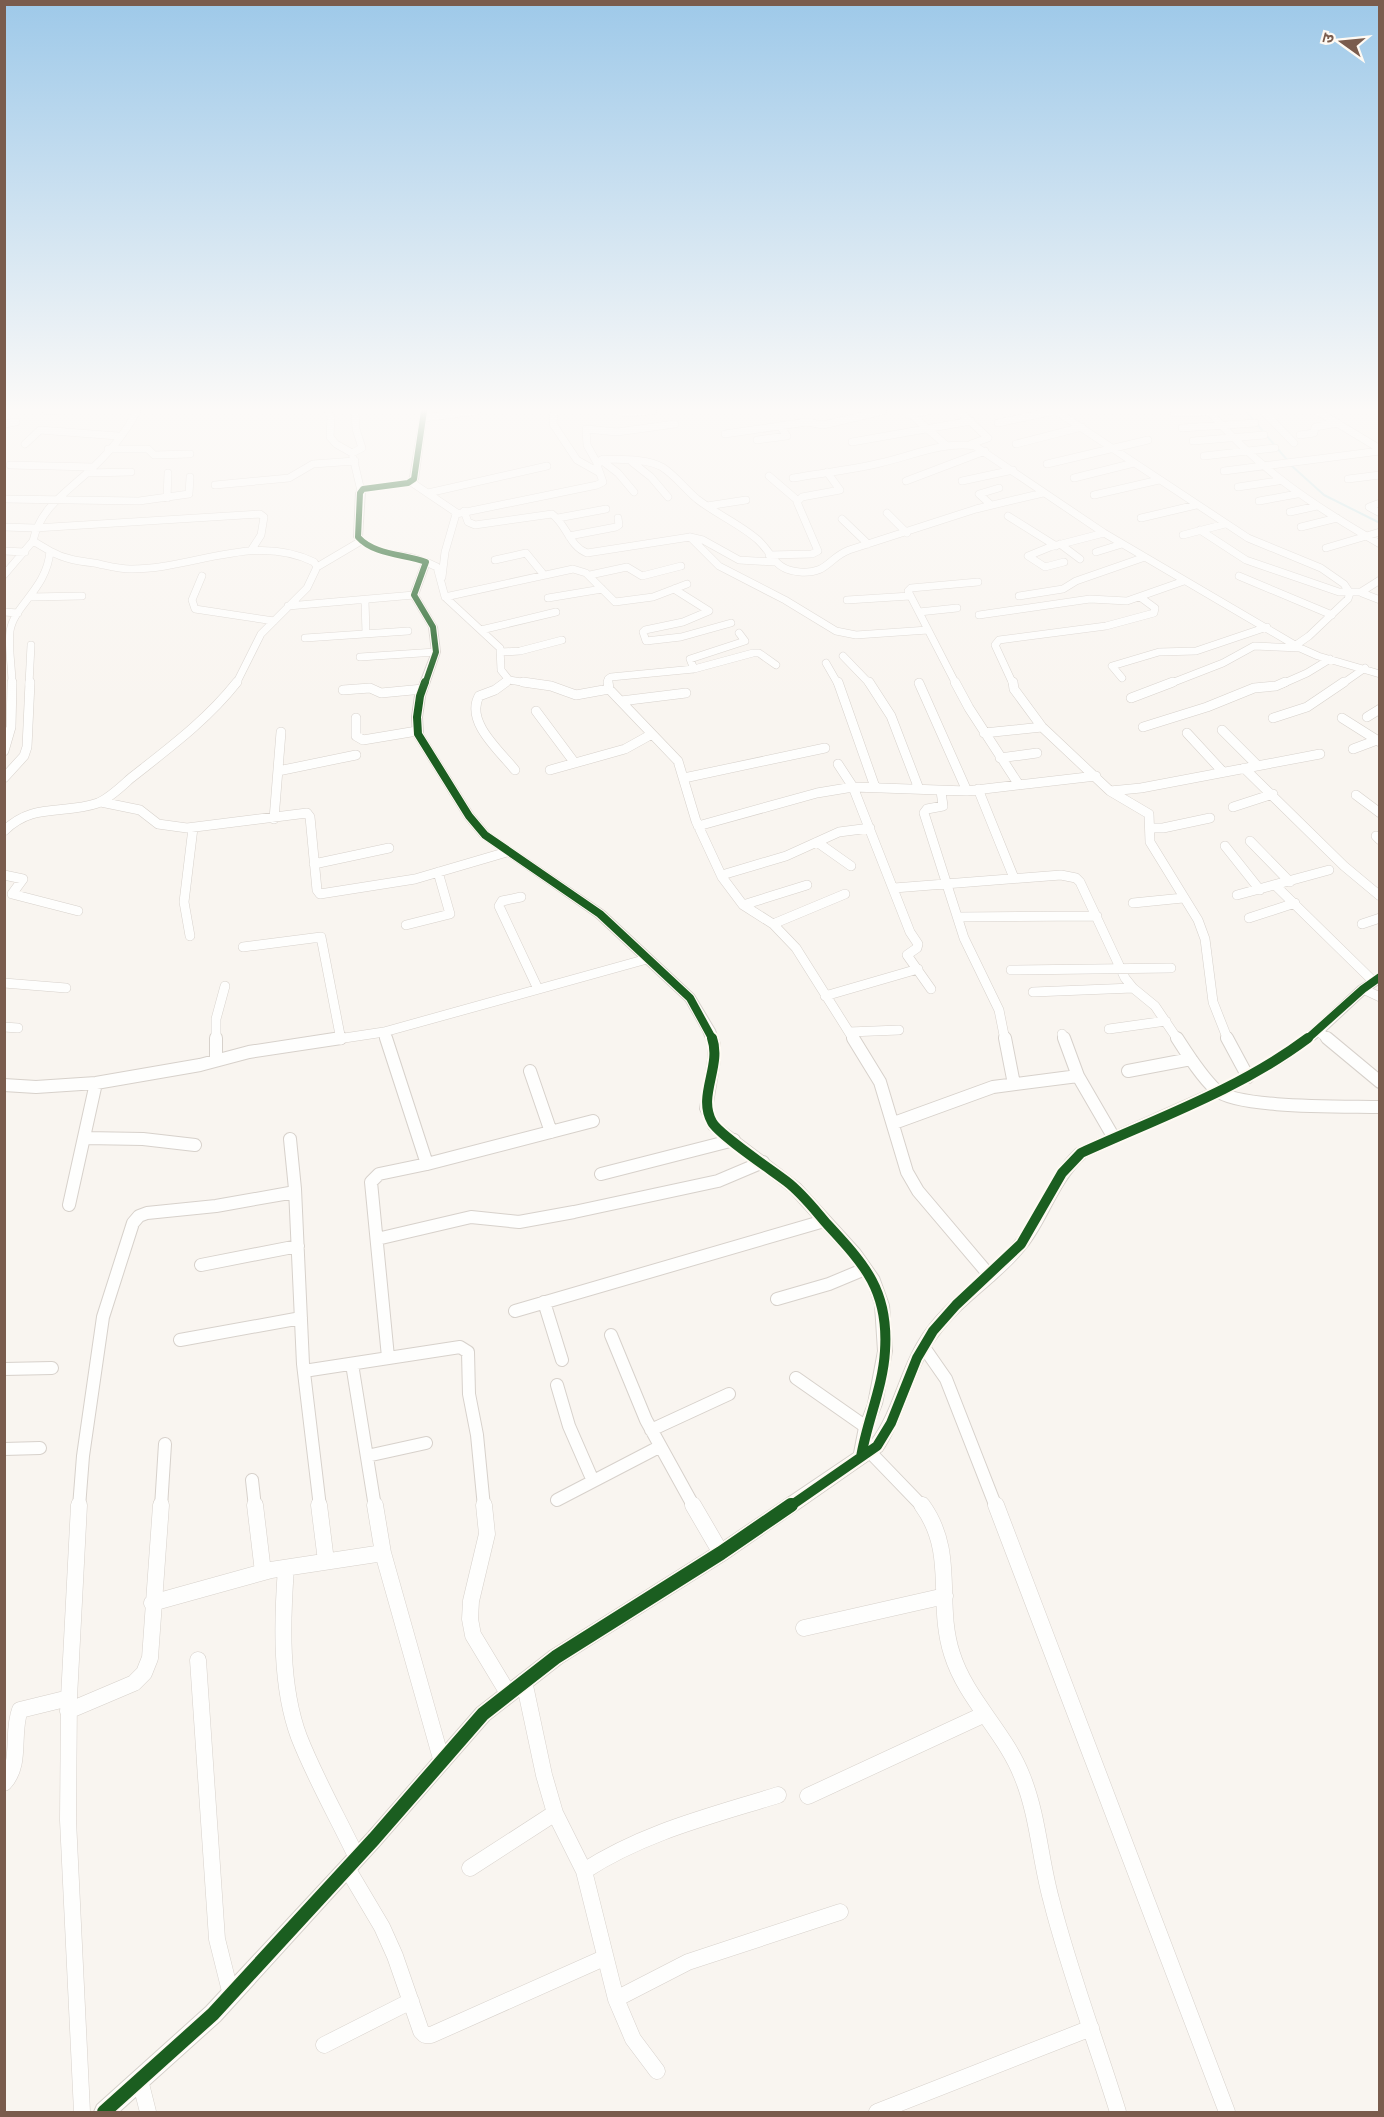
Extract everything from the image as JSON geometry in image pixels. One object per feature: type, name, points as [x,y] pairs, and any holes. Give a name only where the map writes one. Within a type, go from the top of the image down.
[{"type":"street","points":[[4,575],[33,541],[34,528],[47,510]]},
{"type":"street","points":[[360,510],[358,537],[361,541],[377,549],[437,567],[445,597],[501,652],[501,670],[509,680],[551,686],[576,695],[609,689]]},
{"type":"street","points":[[455,510],[475,525],[545,514],[558,518],[602,510]]},
{"type":"street","points":[[460,512],[471,510]]},
{"type":"street","points":[[712,510],[759,541],[771,558],[795,572],[822,570],[841,553],[977,510]]},
{"type":"street","points":[[558,518],[580,551],[587,553],[690,537],[703,540],[739,560],[812,554],[818,551],[801,510]]},
{"type":"street","points":[[1069,510],[1184,581],[1268,627],[1298,647],[1380,674]]},
{"type":"street","points":[[1141,518],[1176,510]]},
{"type":"street","points":[[1203,510],[1269,549],[1318,566],[1338,577],[1345,582],[1350,595]]},
{"type":"street","points":[[1290,512],[1300,510]]},
{"type":"street","points":[[1323,510],[1380,544]]},
{"type":"street","points":[[441,586],[444,558],[460,512]]},
{"type":"street","points":[[886,513],[907,533]]},
{"type":"street","points":[[4,527],[34,528],[260,514],[264,517],[261,536],[252,549]]},
{"type":"street","points":[[1008,516],[1080,559]]},
{"type":"street","points":[[569,536],[616,527],[619,525],[618,518]]},
{"type":"street","points":[[1301,527],[1337,518]]},
{"type":"street","points":[[842,519],[868,544]]},
{"type":"street","points":[[1182,535],[1225,524]]},
{"type":"street","points":[[1200,530],[1246,560],[1350,595],[1362,593],[1380,580]]},
{"type":"street","points":[[1326,548],[1380,532]]},
{"type":"street","points":[[1064,562],[1045,567],[1028,556],[1058,545],[1104,533]]},
{"type":"street","points":[[690,537],[719,566],[785,600],[836,631],[856,635],[928,630]]},
{"type":"street","points":[[33,541],[62,558],[129,569],[154,567],[252,549],[293,554],[314,562],[317,567]]},
{"type":"street","points":[[4,831],[16,819],[36,812],[79,808],[101,802],[188,733],[226,696],[240,678],[261,634],[307,588],[317,567],[361,541]]},
{"type":"street","points":[[1096,552],[1122,543]]},
{"type":"street","points":[[4,551],[25,552]]},
{"type":"street","points":[[4,751],[10,739],[7,632],[49,568],[52,553]]},
{"type":"street","points":[[495,560],[526,553],[544,575]]},
{"type":"street","points":[[1019,596],[1063,589],[1076,581],[1145,557]]},
{"type":"street","points":[[414,595],[426,562]]},
{"type":"street","points":[[590,575],[627,567],[642,576],[681,566]]},
{"type":"street","points":[[445,597],[578,569],[590,575],[612,601],[619,603],[653,597],[687,584]]},
{"type":"street","points":[[201,576],[192,600],[195,609],[274,621]]},
{"type":"street","points":[[1239,576],[1332,615]]},
{"type":"street","points":[[979,615],[1090,599],[1120,602],[1184,581]]},
{"type":"street","points":[[978,582],[911,588],[908,591],[984,733],[1019,785]]},
{"type":"street","points":[[548,598],[602,589]]},
{"type":"street","points":[[674,589],[692,598],[709,611],[683,622],[645,630],[643,632],[646,641],[681,637],[731,623]]},
{"type":"street","points":[[1362,593],[1380,600]]},
{"type":"street","points":[[288,606],[414,595]]},
{"type":"street","points":[[414,595],[433,627],[436,652],[423,689],[417,717],[417,731],[469,816],[485,835],[507,852],[600,914],[690,998],[709,1030],[714,1044],[714,1059],[706,1109],[713,1125],[795,1188],[855,1254],[874,1281],[882,1305],[885,1352],[875,1404],[866,1427],[865,1454]]},
{"type":"street","points":[[1131,698],[1223,663],[1254,646],[1298,647],[1350,595]]},
{"type":"street","points":[[31,597],[82,596]]},
{"type":"street","points":[[847,600],[910,596]]},
{"type":"street","points":[[1144,596],[1155,608],[1155,613],[1106,626],[996,641],[995,645],[1012,678],[1014,689],[1042,727],[1110,791],[1144,808],[1149,814],[1150,842],[1198,920],[1205,939],[1213,1002],[1222,1028],[1248,1077]]},
{"type":"street","points":[[365,600],[366,634]]},
{"type":"street","points":[[919,612],[957,608]]},
{"type":"street","points":[[4,612],[18,613]]},
{"type":"street","points":[[481,630],[556,612]]},
{"type":"street","points":[[1122,678],[1112,666],[1159,652],[1186,653],[1268,627]]},
{"type":"street","points":[[304,638],[408,631]]},
{"type":"street","points":[[694,669],[690,659],[745,641],[739,633]]},
{"type":"street","points":[[501,652],[520,651],[562,640]]},
{"type":"street","points":[[4,778],[24,756],[27,747],[31,645]]},
{"type":"street","points":[[360,657],[436,652]]},
{"type":"street","points":[[776,665],[759,653],[753,653],[694,669],[611,677],[608,680],[609,689],[678,760],[698,826],[722,875],[743,905],[773,924],[789,938],[880,1082],[907,1172],[918,1191],[990,1276]]},
{"type":"street","points":[[843,656],[870,682],[892,716],[919,789]]},
{"type":"street","points":[[1143,727],[1207,707],[1254,688],[1276,686],[1329,659]]},
{"type":"street","points":[[826,663],[837,680],[875,787]]},
{"type":"street","points":[[1273,718],[1307,707],[1365,668]]},
{"type":"street","points":[[509,680],[501,687],[479,696],[475,706],[477,721],[481,728],[515,770]]},
{"type":"street","points":[[919,683],[967,791]]},
{"type":"street","points":[[343,690],[370,688],[381,693],[423,689]]},
{"type":"street","points":[[621,701],[686,693]]},
{"type":"street","points":[[1367,717],[1380,709]]},
{"type":"street","points":[[536,711],[574,762]]},
{"type":"street","points":[[356,718],[356,736],[363,740],[417,731]]},
{"type":"street","points":[[1342,718],[1378,741]]},
{"type":"street","points":[[984,733],[1042,727]]},
{"type":"street","points":[[1222,730],[1257,765]]},
{"type":"street","points":[[274,819],[281,732]]},
{"type":"street","points":[[1187,733],[1223,772]]},
{"type":"street","points":[[550,770],[632,746],[652,734]]},
{"type":"street","points":[[1353,749],[1378,741]]},
{"type":"street","points":[[684,778],[825,748]]},
{"type":"street","points":[[1000,758],[1036,753]]},
{"type":"street","points":[[1110,791],[1142,788],[1320,754]]},
{"type":"street","points":[[278,771],[356,755]]},
{"type":"street","points":[[838,764],[853,787],[910,932],[918,944],[917,948],[907,953],[931,988]]},
{"type":"street","points":[[1244,768],[1345,867],[1380,896]]},
{"type":"street","points":[[698,826],[817,793],[853,787],[967,791],[1096,776]]},
{"type":"street","points":[[978,789],[1014,878]]},
{"type":"street","points":[[941,791],[943,806],[927,808],[924,813],[975,964],[999,1010],[1014,1084]]},
{"type":"street","points":[[1233,807],[1273,794]]},
{"type":"street","points":[[1356,795],[1380,813]]},
{"type":"street","points":[[101,802],[140,810],[158,824],[194,828],[310,814],[317,890],[326,895],[438,872],[507,852]]},
{"type":"street","points":[[1150,828],[1163,828],[1210,818]]},
{"type":"street","points":[[190,936],[184,902],[194,828]]},
{"type":"street","points":[[722,875],[786,856],[839,832],[870,828]]},
{"type":"street","points":[[1250,841],[1290,882]]},
{"type":"street","points":[[817,842],[851,866]]},
{"type":"street","points":[[1224,846],[1260,890]]},
{"type":"street","points":[[314,864],[389,848]]},
{"type":"street","points":[[1238,895],[1329,870]]},
{"type":"street","points":[[406,925],[450,914],[438,872]]},
{"type":"street","points":[[4,875],[23,879],[12,894],[78,911]]},
{"type":"street","points":[[894,888],[1061,875],[1076,878],[1133,988],[1155,1006],[1191,1059],[1217,1091],[1237,1100],[1294,1105],[1380,1107]]},
{"type":"street","points":[[743,905],[807,885]]},
{"type":"street","points":[[1276,886],[1372,982],[1380,997]]},
{"type":"street","points":[[773,924],[845,894]]},
{"type":"street","points":[[520,897],[502,900],[498,906],[538,989]]},
{"type":"street","points":[[1133,903],[1183,898]]},
{"type":"street","points":[[1249,918],[1294,903]]},
{"type":"street","points":[[958,917],[1097,916]]},
{"type":"street","points":[[1362,924],[1380,918]]},
{"type":"street","points":[[243,947],[321,937],[341,1040]]},
{"type":"street","points":[[4,1085],[36,1087],[96,1083],[249,1052],[384,1032],[647,959]]},
{"type":"street","points":[[1011,970],[1171,968]]},
{"type":"street","points":[[825,996],[918,969]]},
{"type":"street","points":[[104,2112],[213,2014],[352,1863],[483,1714],[556,1657],[721,1553],[865,1454],[889,1431],[908,1377],[923,1346],[947,1314],[990,1276],[1019,1245],[1037,1222],[1058,1176],[1068,1164],[1081,1153],[1248,1077],[1280,1059],[1318,1030],[1372,982]]},
{"type":"street","points":[[4,983],[66,988]]},
{"type":"street","points":[[216,1060],[216,1019],[225,986]]},
{"type":"street","points":[[1034,992],[1133,988]]},
{"type":"street","points":[[1108,1029],[1166,1021]]},
{"type":"street","points":[[4,1027],[18,1028]]},
{"type":"street","points":[[849,1032],[899,1030]]},
{"type":"street","points":[[1318,1030],[1380,1082]]},
{"type":"street","points":[[384,1032],[427,1164]]},
{"type":"street","points":[[1062,1034],[1078,1076],[1114,1138]]},
{"type":"street","points":[[1128,1071],[1191,1059]]},
{"type":"street","points":[[530,1071],[551,1132]]},
{"type":"street","points":[[894,1123],[969,1094],[1014,1084],[1078,1076]]},
{"type":"street","points":[[69,1205],[96,1083]]},
{"type":"street","points":[[388,1357],[371,1182],[374,1177],[593,1121]]},
{"type":"street","points":[[85,1138],[143,1139],[195,1145]]},
{"type":"street","points":[[290,1139],[304,1371],[326,1561]]},
{"type":"street","points":[[601,1174],[734,1140]]},
{"type":"street","points":[[376,1239],[471,1217],[519,1222],[574,1212],[718,1181],[763,1162]]},
{"type":"street","points":[[82,2112],[68,1820],[68,1705],[76,1536],[83,1456],[103,1317],[133,1223],[139,1216],[147,1213],[216,1206],[295,1192]]},
{"type":"street","points":[[515,1311],[824,1221]]},
{"type":"street","points":[[201,1264],[298,1246]]},
{"type":"street","points":[[777,1299],[829,1284],[865,1269]]},
{"type":"street","points":[[544,1302],[562,1360]]},
{"type":"street","points":[[180,1340],[301,1318]]},
{"type":"street","points":[[611,1335],[630,1387],[659,1447],[721,1553]]},
{"type":"street","points":[[923,1346],[946,1378],[955,1400],[1145,1892],[1227,2112]]},
{"type":"street","points":[[304,1371],[460,1347],[468,1352],[470,1362],[468,1394],[477,1435],[486,1534],[471,1601],[470,1619],[473,1635],[508,1693]]},
{"type":"street","points":[[352,1364],[384,1553],[442,1762]]},
{"type":"street","points":[[4,1369],[52,1368]]},
{"type":"street","points":[[796,1378],[866,1427]]},
{"type":"street","points":[[557,1385],[569,1426],[593,1481]]},
{"type":"street","points":[[651,1430],[729,1394]]},
{"type":"street","points":[[367,1456],[426,1443]]},
{"type":"street","points":[[4,1783],[13,1773],[14,1720],[20,1710],[68,1705],[134,1683],[144,1673],[150,1658],[152,1602],[165,1444]]},
{"type":"street","points":[[557,1500],[659,1447]]},
{"type":"street","points":[[4,1449],[40,1448]]},
{"type":"street","points":[[865,1454],[912,1494],[930,1517],[940,1538],[946,1623],[952,1655],[985,1714],[1007,1744],[1026,1784],[1035,1813],[1050,1898],[1118,2112]]},
{"type":"street","points":[[252,1480],[263,1572]]},
{"type":"street","points":[[152,1602],[263,1572],[384,1553]]},
{"type":"street","points":[[286,1568],[282,1619],[289,1702],[299,1737],[352,1863],[382,1927],[421,2031],[425,2035],[431,2035],[604,1958]]},
{"type":"street","points":[[804,1628],[945,1596]]},
{"type":"street","points":[[198,1660],[218,1939],[231,1995]]},
{"type":"street","points":[[524,1681],[534,1732],[555,1813],[584,1871],[616,1999],[633,2039],[657,2071]]},
{"type":"street","points":[[808,1796],[985,1714]]},
{"type":"street","points":[[584,1871],[617,1849],[649,1836],[778,1795]]},
{"type":"street","points":[[470,1868],[555,1813]]},
{"type":"street","points":[[616,1999],[688,1962],[840,1912]]},
{"type":"street","points":[[324,2045],[411,2001]]},
{"type":"street","points":[[877,2112],[1091,2028]]},
{"type":"street","points":[[140,2080],[148,2112]]},
{"type":"waterway","points":[[1354,510],[1380,523]]},
{"type":"cycle path","points":[[359,510],[358,537],[363,542],[379,550],[426,562],[414,595],[433,627],[436,652],[420,696],[417,717],[418,734],[469,816],[485,835],[600,914],[690,998],[709,1030],[714,1044],[714,1060],[706,1109],[713,1125],[795,1188],[855,1254],[874,1281],[882,1305],[885,1351],[875,1404],[866,1427],[861,1457]]},
{"type":"cycle path","points":[[104,2112],[213,2014],[374,1839],[483,1714],[556,1657],[721,1553],[877,1446],[891,1423],[917,1358],[933,1331],[956,1305],[996,1270],[1021,1244],[1062,1173],[1081,1153],[1248,1077],[1280,1059],[1318,1031],[1363,989],[1380,977]]}]
